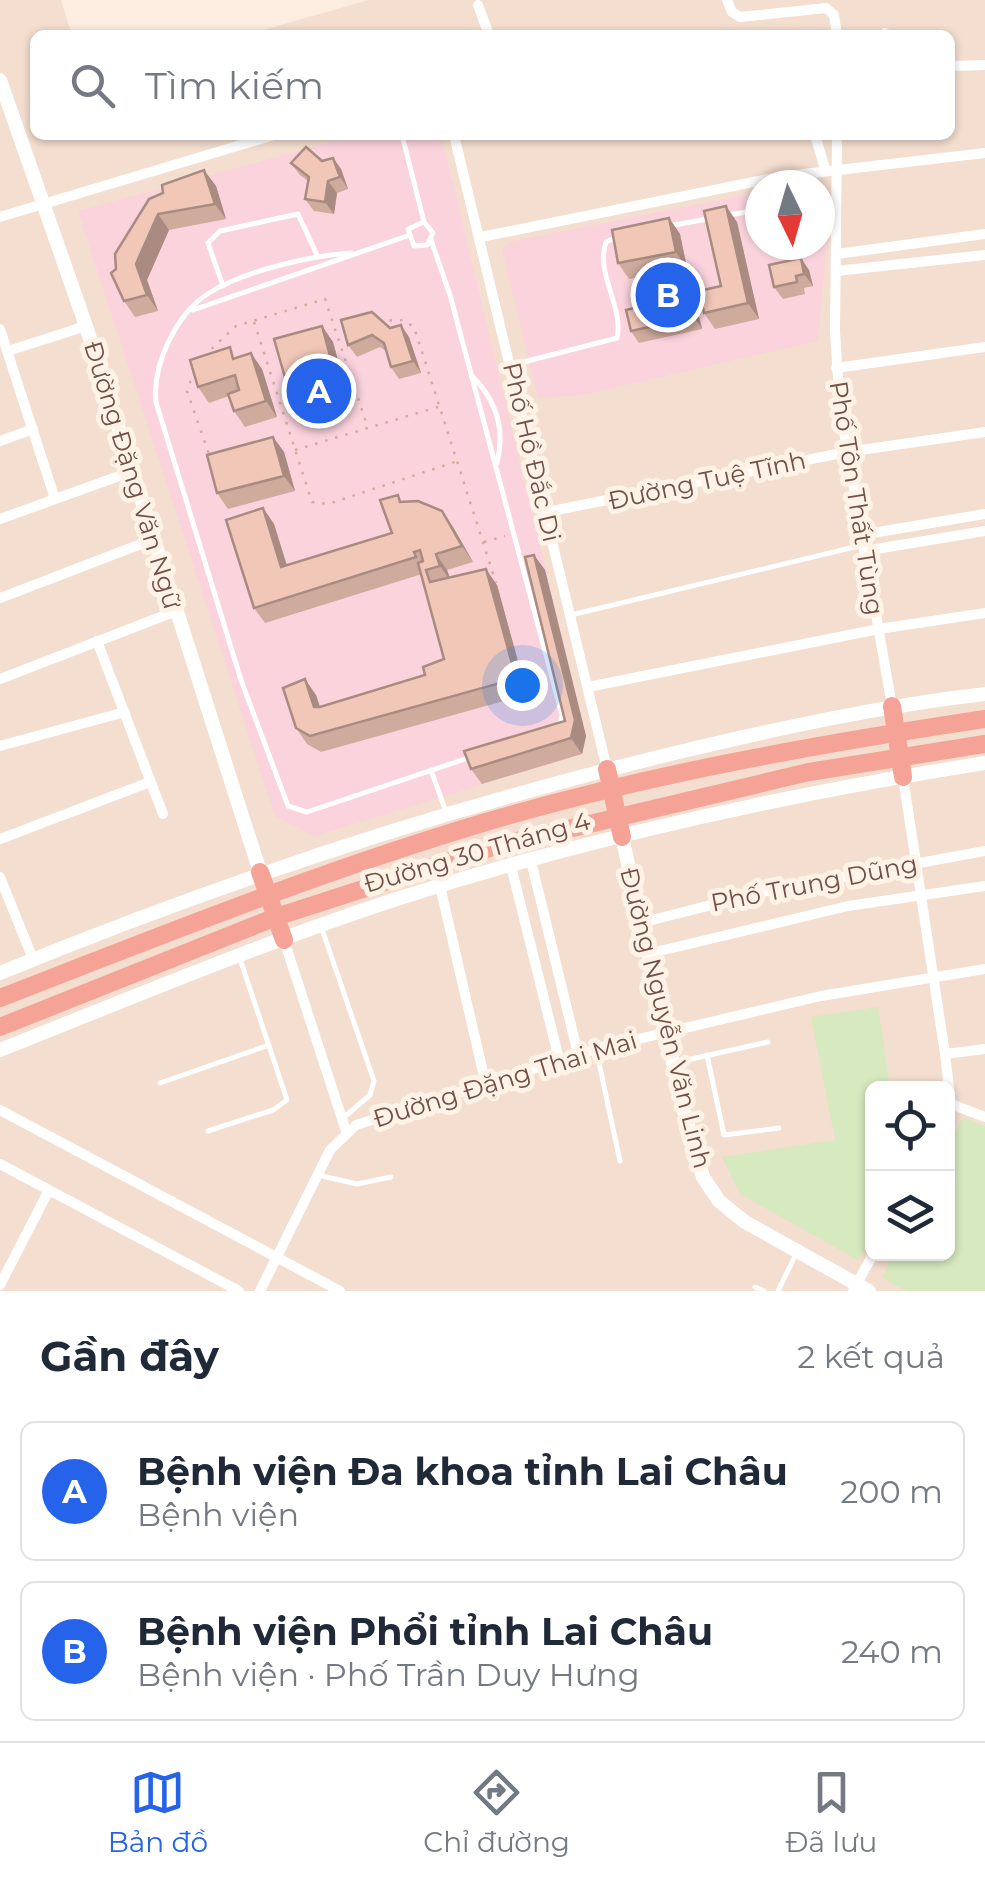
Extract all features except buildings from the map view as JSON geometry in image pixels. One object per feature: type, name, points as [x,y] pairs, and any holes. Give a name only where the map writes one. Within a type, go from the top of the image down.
[{"type":"highway","points":[[892,706],[903,777]]},
{"type":"highway","name":"Đường 30 Tháng 4","points":[[0,998],[268,896],[456,832],[612,792],[896,732],[985,719]]},
{"type":"highway","name":"Đường 30 Tháng 4","points":[[0,1027],[276,918],[428,866],[617,815],[900,756],[985,744]]},
{"type":"highway","points":[[606,769],[622,836]]},
{"type":"highway","points":[[260,872],[284,940]]},
{"type":"street","points":[[727,0],[732,12],[740,17],[826,8],[834,15],[836,30]]},
{"type":"street","points":[[478,4],[486,30]]},
{"type":"street","points":[[955,66],[985,65]]},
{"type":"street","name":"Đường Đặng Văn Ngữ","points":[[0,80],[86,326],[260,872]]},
{"type":"street","points":[[0,217],[257,140]]},
{"type":"street","name":"Phố Hồ Đắc Di","points":[[455,140],[606,769]]},
{"type":"street","points":[[818,140],[832,169]]},
{"type":"street","name":"Phố Tôn Thất Tùng","points":[[836,140],[832,169],[836,368],[892,706]]},
{"type":"street","points":[[481,236],[832,169],[985,154]]},
{"type":"street","points":[[836,254],[985,234]]},
{"type":"street","points":[[836,271],[985,255]]},
{"type":"street","points":[[8,352],[86,326]]},
{"type":"street","points":[[0,329],[55,499]]},
{"type":"street","points":[[836,368],[985,347]]},
{"type":"street","points":[[0,441],[32,429]]},
{"type":"street","name":"Đường Tuệ Tĩnh","points":[[547,512],[847,452],[985,432]]},
{"type":"street","points":[[0,518],[133,470]]},
{"type":"street","points":[[863,544],[985,514]]},
{"type":"street","points":[[863,544],[985,531]]},
{"type":"street","points":[[0,598],[154,539]]},
{"type":"street","points":[[0,679],[176,611]]},
{"type":"street","points":[[588,686],[985,612]]},
{"type":"street","points":[[97,641],[162,814]]},
{"type":"street","name":"Đường 30 Tháng 4","points":[[0,973],[260,872],[446,812],[606,769],[892,706],[985,694]]},
{"type":"street","points":[[0,746],[125,712]]},
{"type":"street","name":"Đường 30 Tháng 4","points":[[0,1050],[239,956],[440,886],[622,836],[985,763]]},
{"type":"street","points":[[903,777],[947,1081]]},
{"type":"street","points":[[0,840],[150,782]]},
{"type":"street","name":"Đường Nguyễn Văn Linh","points":[[622,836],[692,1144],[710,1189],[732,1213],[860,1288]]},
{"type":"street","name":"Phố Trung Dũng","points":[[644,922],[767,890],[985,851]]},
{"type":"street","points":[[531,861],[578,1054]]},
{"type":"street","points":[[511,866],[559,1059]]},
{"type":"street","points":[[1,883],[34,960]]},
{"type":"street","points":[[440,886],[485,1081]]},
{"type":"street","name":"Phố Trung Dũng","points":[[651,953],[783,920],[985,886]]},
{"type":"street","points":[[284,940],[344,1125]]},
{"type":"street","name":"Đường Đặng Thai Mai","points":[[260,1291],[344,1125],[596,1049],[806,999],[985,969]]},
{"type":"street","points":[[946,1054],[985,1049]]},
{"type":"street","points":[[0,1110],[340,1291]]},
{"type":"street","points":[[955,1111],[985,1117]]},
{"type":"street","points":[[0,1164],[239,1291]]},
{"type":"street","points":[[0,1285],[49,1190]]},
{"type":"street","points":[[860,1288],[871,1261]]},
{"type":"lane","points":[[403,140],[497,464],[562,715],[552,729]]},
{"type":"lane","points":[[652,230],[745,213]]},
{"type":"lane","points":[[223,286],[208,243],[220,231],[298,214],[317,255]]},
{"type":"lane","points":[[407,236],[412,224],[424,222]]},
{"type":"lane","points":[[512,365],[617,338],[603,248],[611,239],[636,232]]},
{"type":"lane","points":[[407,236],[421,247],[431,240]]},
{"type":"lane","points":[[192,310],[407,236]]},
{"type":"lane","points":[[352,253],[317,255],[208,294],[192,310],[162,357],[156,402],[282,800],[294,811],[307,812],[481,754]]},
{"type":"lane","points":[[472,376],[493,403],[502,443],[497,464]]},
{"type":"lane","points":[[570,615],[863,544]]},
{"type":"lane","points":[[431,770],[446,812]]},
{"type":"lane","points":[[321,926],[374,1081],[370,1096],[344,1125]]},
{"type":"lane","points":[[208,1130],[273,1110],[287,1100],[239,956]]},
{"type":"lane","points":[[674,1063],[768,1042]]},
{"type":"lane","points":[[160,1084],[269,1044]]},
{"type":"lane","points":[[596,1049],[620,1161]]},
{"type":"lane","points":[[707,1055],[724,1135],[779,1128]]},
{"type":"lane","points":[[318,1175],[357,1184],[390,1178]]},
{"type":"lane","points":[[778,1291],[797,1251]]},
{"type":"lane","points":[[755,1287],[764,1291]]},
{"type":"path","points":[[212,462],[186,385],[218,339],[254,321],[326,299],[368,428]]},
{"type":"path","points":[[368,324],[394,318],[414,327],[496,585]]},
{"type":"path","points":[[254,321],[309,495],[317,505],[459,460]]},
{"type":"path","points":[[294,450],[441,406]]},
{"type":"path","points":[[482,543],[515,533]]},
{"type":"shaded area","points":[[0,0],[61,0],[70,30],[30,30],[30,140],[955,140],[955,30],[264,30],[369,0],[985,0],[985,1291],[0,1291]]},
{"type":"shaded area","points":[[340,140],[442,140],[586,736],[582,754],[314,836],[275,816],[78,211]]},
{"type":"shaded area","points":[[745,195],[745,260],[825,260],[818,341],[582,395],[538,398],[502,249],[514,241]]},
{"type":"green space","points":[[878,1007],[889,1081],[865,1081],[865,1250],[858,1260],[740,1194],[722,1157],[835,1140],[811,1017]]},
{"type":"green space","points":[[967,1118],[985,1127],[985,1291],[906,1291],[883,1278],[889,1261],[955,1261],[955,1132],[961,1120]]},
{"type":"place","name":"Bệnh viện Phổi tỉnh Lai Châu","points":[[668,295]]},
{"type":"place","name":"Bệnh viện Đa khoa tỉnh Lai Châu","points":[[319,391]]}]
